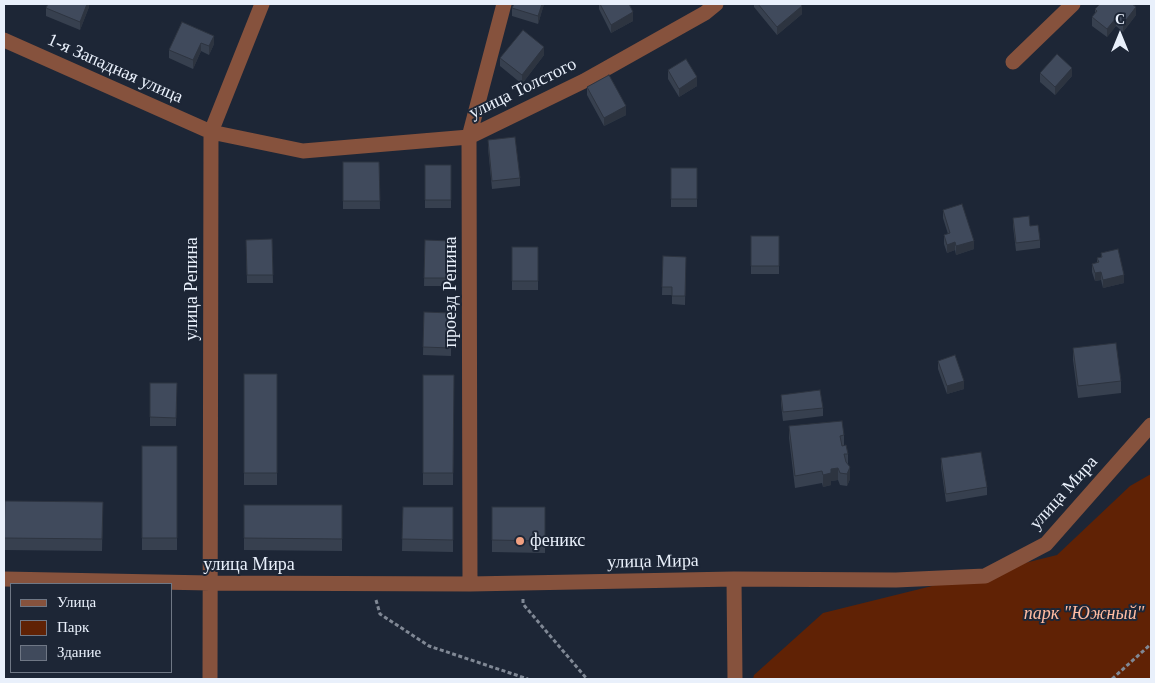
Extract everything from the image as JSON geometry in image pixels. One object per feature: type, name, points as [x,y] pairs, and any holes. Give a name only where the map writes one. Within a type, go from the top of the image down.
[{"type":"street","name":"улица Репина","points":[[210,679],[210,132],[262,4]]},
{"type":"street","name":"проезд Репина","points":[[470,584],[469,137],[504,4]]},
{"type":"street","name":"улица Толстого","points":[[210,132],[303,152],[469,137],[584,81],[704,13],[716,4]]},
{"type":"street","points":[[1013,62],[1073,4]]},
{"type":"street","name":"1-я Западная улица","points":[[4,40],[210,132]]},
{"type":"street","name":"улица Мира","points":[[172,583],[470,584],[734,579],[896,580],[985,576],[1046,544],[1151,424]]},
{"type":"street","name":"улица Мира","points":[[4,579],[169,583]]},
{"type":"street","points":[[734,579],[735,679]]},
{"type":"path","points":[[522,583],[524,604],[587,679]]},
{"type":"path","points":[[372,584],[380,614],[429,646],[528,679]]},
{"type":"path","points":[[1112,679],[1151,644]]},
{"type":"green space","name":"парк \"Южный\"","points":[[1151,474],[1151,679],[753,679],[754,675],[823,613],[1057,555],[1130,486]]},
{"type":"building","points":[[48,4],[87,4],[80,22],[46,8]]},
{"type":"building","points":[[514,4],[542,4],[538,16],[512,8]]},
{"type":"building","points":[[600,4],[629,4],[633,12],[611,25]]},
{"type":"building","points":[[758,4],[800,4],[802,6],[777,27]]},
{"type":"building","points":[[1100,4],[1132,4],[1136,7],[1123,24],[1116,18],[1107,29],[1092,17],[1097,11],[1095,9]]},
{"type":"building","points":[[182,22],[214,36],[209,46],[201,43],[193,60],[169,50]]},
{"type":"building","points":[[523,30],[544,47],[522,75],[500,58]]},
{"type":"building","points":[[1057,54],[1072,68],[1055,87],[1040,73]]},
{"type":"building","points":[[686,59],[697,77],[679,89],[668,70]]},
{"type":"building","points":[[609,75],[626,106],[604,118],[587,87]]},
{"type":"building","points":[[515,137],[520,178],[492,181],[488,140]]},
{"type":"building","points":[[343,162],[379,162],[380,201],[343,201]]},
{"type":"building","points":[[425,165],[451,165],[451,200],[425,200]]},
{"type":"building","points":[[671,168],[697,168],[697,199],[671,199]]},
{"type":"building","points":[[962,204],[974,241],[956,246],[955,242],[947,245],[944,235],[950,233],[943,210]]},
{"type":"building","points":[[1029,216],[1030,226],[1038,225],[1040,240],[1016,243],[1013,218]]},
{"type":"building","points":[[751,236],[779,236],[779,266],[751,266]]},
{"type":"building","points":[[272,239],[273,275],[247,275],[246,240]]},
{"type":"building","points":[[425,240],[451,241],[451,278],[424,278]]},
{"type":"building","points":[[512,247],[538,247],[538,281],[512,281]]},
{"type":"building","points":[[1118,249],[1124,275],[1103,280],[1101,272],[1095,273],[1092,264],[1099,262],[1097,258],[1102,257],[1101,253]]},
{"type":"building","points":[[663,256],[686,257],[685,296],[672,296],[672,287],[662,287]]},
{"type":"building","points":[[424,312],[451,313],[451,348],[423,347]]},
{"type":"building","points":[[1116,343],[1121,381],[1078,386],[1073,348]]},
{"type":"building","points":[[955,355],[964,381],[947,386],[938,361]]},
{"type":"building","points":[[244,374],[277,374],[277,473],[244,473]]},
{"type":"building","points":[[423,375],[454,375],[453,473],[423,473]]},
{"type":"building","points":[[150,383],[177,383],[176,418],[150,417]]},
{"type":"building","points":[[820,390],[823,408],[783,412],[781,395]]},
{"type":"building","points":[[842,421],[844,435],[840,436],[842,446],[846,445],[848,454],[844,454],[846,462],[850,467],[847,474],[840,473],[838,468],[831,469],[831,473],[823,475],[822,471],[795,476],[789,426]]},
{"type":"building","points":[[142,446],[177,446],[177,538],[142,538]]},
{"type":"building","points":[[981,452],[987,487],[946,494],[941,458]]},
{"type":"building","points":[[5,501],[103,502],[102,539],[4,538]]},
{"type":"building","points":[[244,505],[342,505],[342,539],[244,538]]},
{"type":"building","points":[[403,507],[453,507],[453,540],[402,539]]},
{"type":"building","points":[[492,507],[545,507],[545,541],[492,540]]},
{"type":"place","name":"феникс","points":[[520,541]]}]
